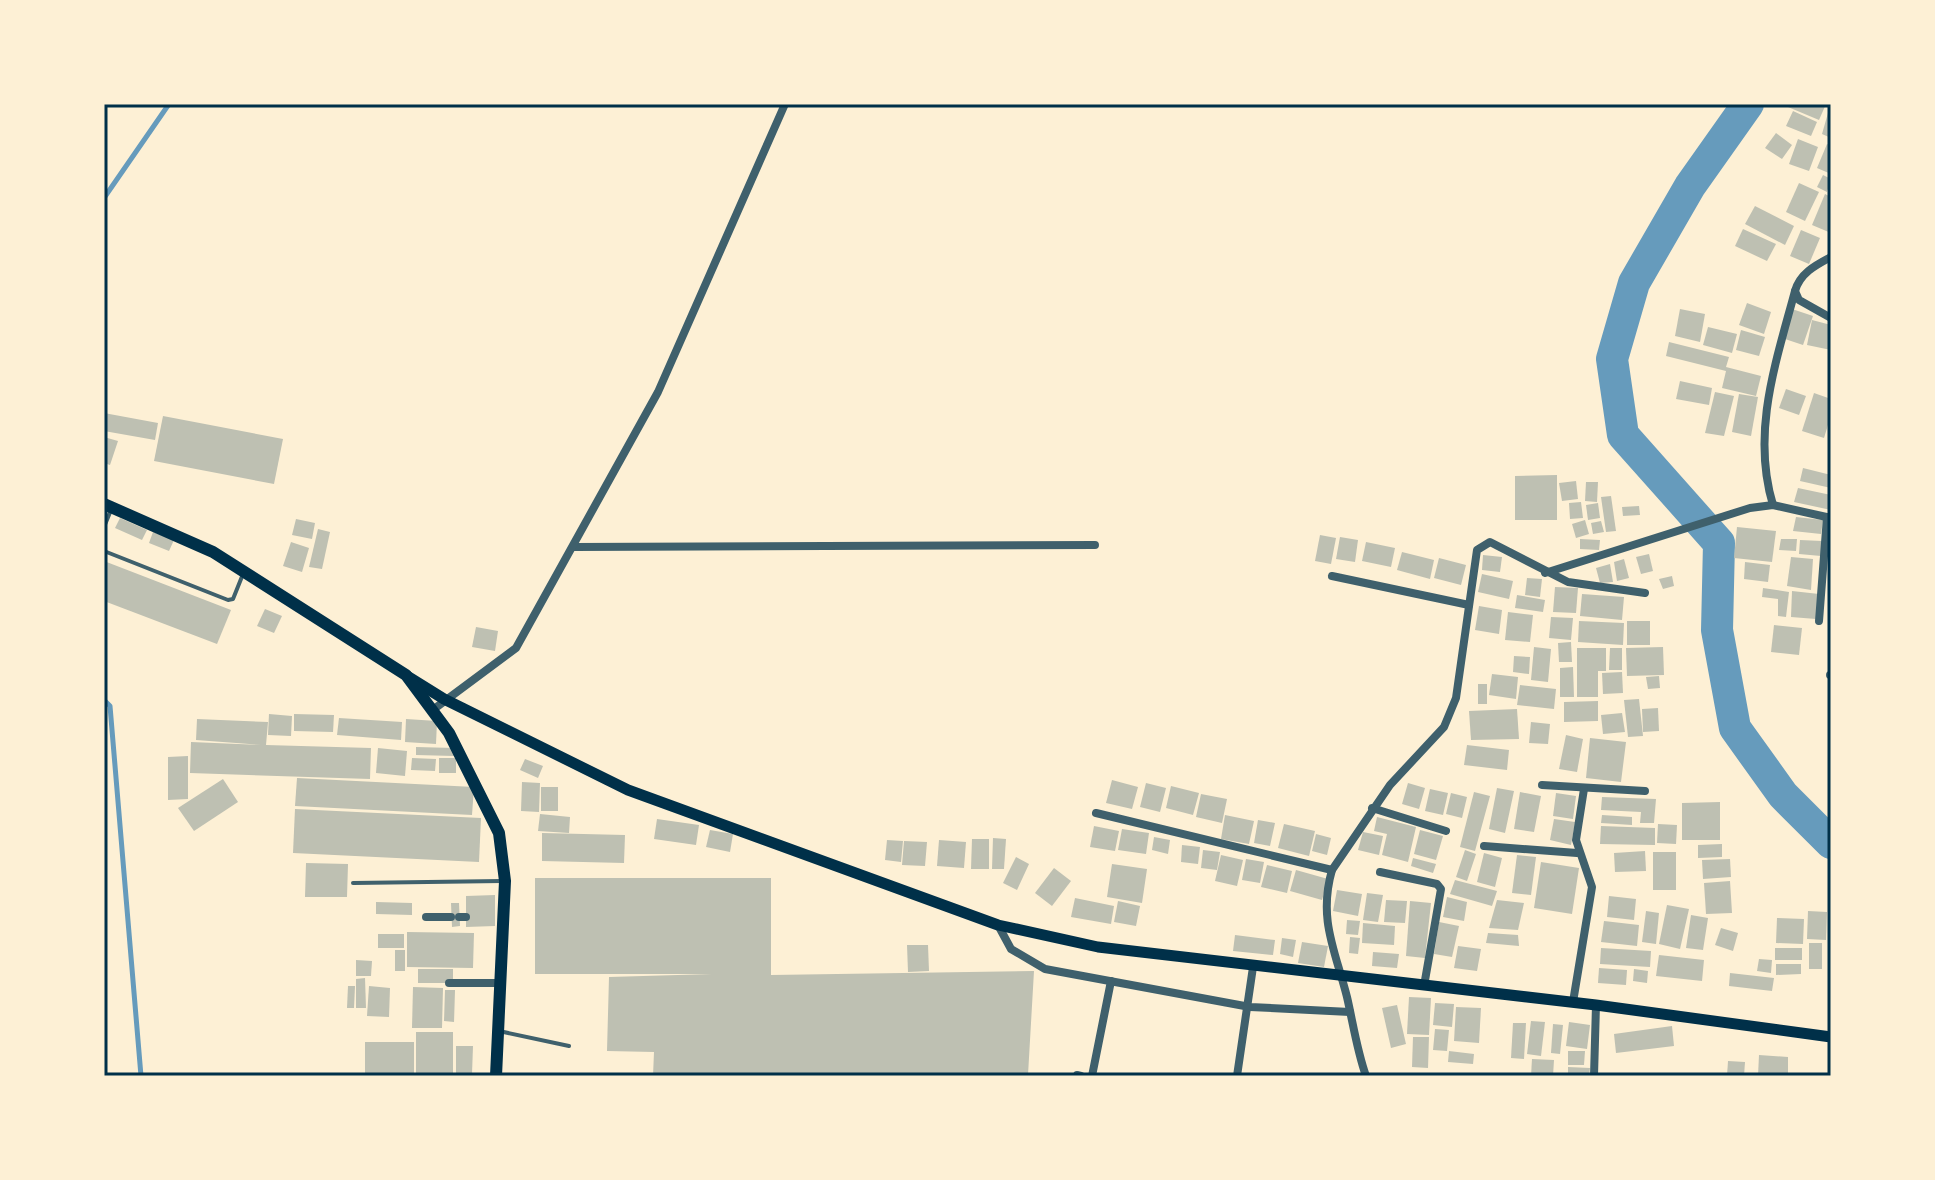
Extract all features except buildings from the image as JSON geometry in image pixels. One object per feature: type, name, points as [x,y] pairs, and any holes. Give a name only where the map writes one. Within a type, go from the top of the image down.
[{"type":"main road","points":[[108,506],[213,552],[243,574],[444,699],[650,799],[998,925],[1098,947],[1573,1002],[1831,1037]]},
{"type":"main road","points":[[406,675],[434,709],[499,833],[505,881],[499,915],[496,1076]]},
{"type":"street","points":[[434,709],[516,648],[658,392],[785,104]]},
{"type":"street","points":[[1773,505],[1765,479],[1762,446],[1767,404],[1797,282],[1814,266],[1831,257]]},
{"type":"street","points":[[1795,291],[1799,300],[1831,318]]},
{"type":"street","points":[[1545,573],[1750,508],[1773,505],[1829,518],[1819,621]]},
{"type":"street","points":[[1366,1076],[1342,977],[1330,944],[1325,905],[1332,870],[1372,808],[1444,727],[1456,698],[1472,565],[1482,544],[1499,546],[1545,573],[1590,587],[1645,593]]},
{"type":"street","points":[[574,547],[1095,545]]},
{"type":"street","points":[[1332,576],[1469,605]]},
{"type":"street","points":[[1542,785],[1645,791]]},
{"type":"street","points":[[1573,1002],[1592,887],[1587,868],[1577,853],[1584,789]]},
{"type":"street","points":[[1372,808],[1446,831]]},
{"type":"street","points":[[1096,813],[1332,870]]},
{"type":"street","points":[[1484,846],[1577,853]]},
{"type":"street","points":[[1380,872],[1437,884],[1441,889],[1424,986]]},
{"type":"street","points":[[426,917],[459,917]]},
{"type":"street","points":[[998,925],[1011,949],[1023,960],[1045,969],[1250,1007],[1350,1012]]},
{"type":"street","points":[[1237,1076],[1250,1007],[1253,967]]},
{"type":"street","points":[[1092,1076],[1111,981]]},
{"type":"street","points":[[449,983],[499,983]]},
{"type":"street","points":[[1594,1076],[1596,1005]]},
{"type":"lane","points":[[104,527],[108,506]]},
{"type":"lane","points":[[104,551],[228,600],[233,599],[243,574]]},
{"type":"lane","points":[[353,883],[505,881]]},
{"type":"lane","points":[[496,1030],[569,1046]]},
{"type":"waterway","points":[[104,198],[169,104]]},
{"type":"waterway","points":[[1748,104],[1690,186],[1634,283],[1612,359],[1623,435],[1719,543],[1717,630],[1735,728],[1783,795],[1831,843]]},
{"type":"waterway","points":[[104,700],[110,706],[141,1076]]}]
